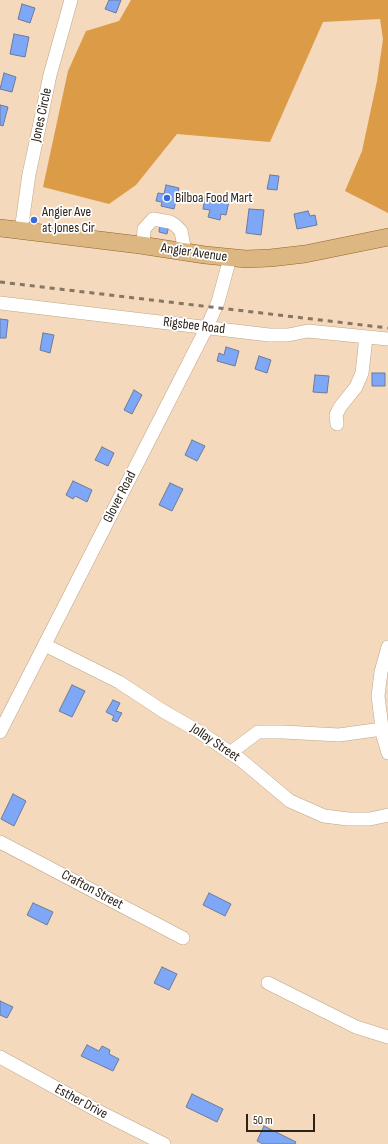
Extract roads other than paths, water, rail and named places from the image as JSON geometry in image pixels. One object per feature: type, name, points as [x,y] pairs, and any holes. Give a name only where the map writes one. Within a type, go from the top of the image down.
[{"type":"main road","name":"Angier Avenue","points":[[0,228],[246,259],[305,254],[388,238]]},
{"type":"street","name":"Jones Circle","points":[[21,231],[29,174],[40,120],[50,75],[71,0]]},
{"type":"street","points":[[143,246],[144,229],[153,219],[176,224],[181,231],[185,252]]},
{"type":"street","name":"Glover Road","points":[[0,732],[207,327],[218,302],[230,258]]},
{"type":"street","name":"Rigsbee Road","points":[[0,304],[269,335],[288,335],[308,331],[388,339]]},
{"type":"street","points":[[337,424],[336,415],[340,407],[356,387],[362,373],[366,337]]},
{"type":"street","name":"Jollay Street","points":[[45,645],[119,682],[163,711],[198,731],[241,760],[290,801],[324,816],[370,819],[388,815]]},
{"type":"street","points":[[388,648],[381,672],[378,696],[382,729],[388,754]]},
{"type":"street","points":[[230,753],[258,732],[339,735],[382,729]]},
{"type":"street","name":"Crafton Street","points":[[0,842],[183,938]]},
{"type":"street","points":[[268,983],[356,1028],[388,1037]]},
{"type":"street","name":"Esther Drive","points":[[0,1057],[93,1109],[164,1144]]},
{"type":"railway","points":[[0,282],[388,328]]},
{"type":"place","name":"Bilboa Food Mart","points":[[167,198]]},
{"type":"place","name":"Angier Ave at Jones Cir","points":[[34,220]]}]
